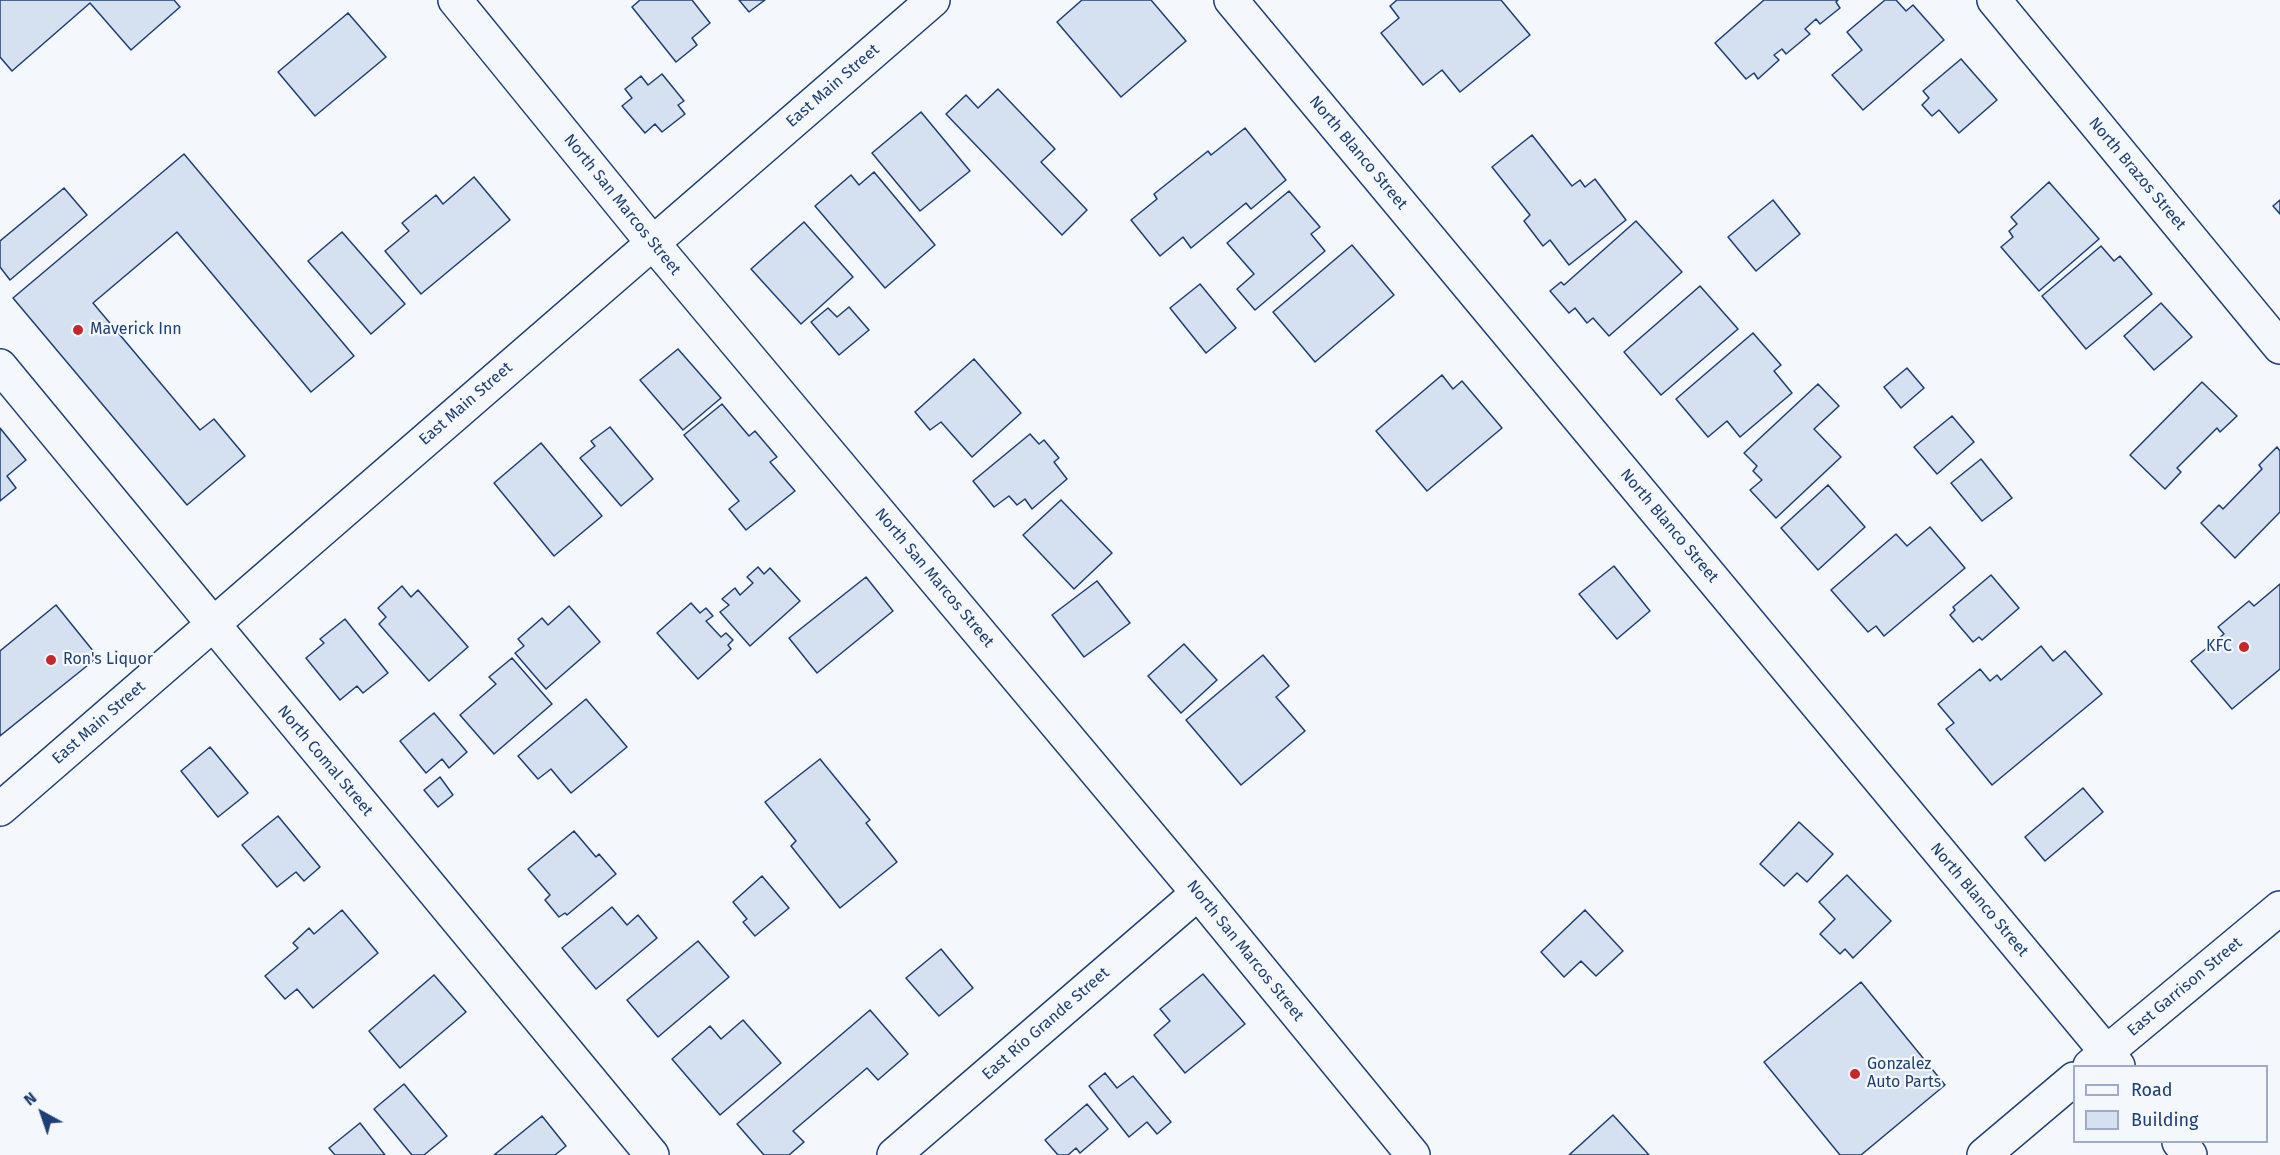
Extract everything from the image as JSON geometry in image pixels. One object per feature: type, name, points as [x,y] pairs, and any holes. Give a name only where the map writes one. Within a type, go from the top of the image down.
[{"type":"street","name":"North San Marcos Street","points":[[455,0],[652,242],[1198,893],[1413,1155]]},
{"type":"street","name":"East Main Street","points":[[0,809],[933,0]]},
{"type":"street","name":"North Blanco Street","points":[[1231,0],[2104,1062]]},
{"type":"street","name":"North Brazos Street","points":[[1994,0],[2280,347]]},
{"type":"street","name":"North Comal Street","points":[[0,366],[652,1155]]},
{"type":"street","name":"East Río Grande Street","points":[[894,1155],[1198,893]]},
{"type":"street","name":"East Garrison Street","points":[[2104,1062],[2280,908]]},
{"type":"street","points":[[1984,1155],[2073,1080]]},
{"type":"street","points":[[2180,1143],[2190,1155]]},
{"type":"building","points":[[0,0],[174,0],[180,7],[131,50],[90,3],[12,71],[0,57]]},
{"type":"building","points":[[640,0],[692,0],[710,23],[692,38],[697,45],[676,62],[632,7]]},
{"type":"building","points":[[739,0],[765,0],[749,12]]},
{"type":"building","points":[[1082,0],[1151,0],[1186,41],[1121,97],[1057,22]]},
{"type":"building","points":[[1397,0],[1501,0],[1530,35],[1460,92],[1442,70],[1423,85],[1381,33],[1399,18],[1390,6]]},
{"type":"building","points":[[1764,0],[1838,0],[1836,2],[1840,8],[1820,24],[1816,19],[1805,29],[1810,34],[1786,54],[1782,49],[1774,55],[1779,60],[1758,79],[1754,73],[1746,79],[1715,43]]},
{"type":"building","points":[[1885,0],[1896,0],[1906,11],[1913,5],[1944,40],[1863,110],[1832,75],[1862,50],[1847,32]]},
{"type":"building","points":[[348,13],[386,57],[315,116],[278,72]]},
{"type":"building","points":[[1961,59],[1997,100],[1959,133],[1939,110],[1932,116],[1922,105],[1929,98],[1923,91]]},
{"type":"building","points":[[662,74],[684,101],[678,105],[685,114],[662,132],[655,124],[645,133],[622,106],[632,98],[625,89],[641,76],[648,85]]},
{"type":"building","points":[[998,89],[1055,149],[1041,162],[1087,210],[1062,235],[946,114],[966,95],[978,108]]},
{"type":"building","points":[[921,112],[970,171],[920,211],[872,153]]},
{"type":"building","points":[[1245,128],[1286,180],[1251,209],[1246,203],[1191,248],[1183,237],[1160,256],[1131,220],[1157,199],[1154,194],[1208,151],[1211,155]]},
{"type":"building","points":[[1532,135],[1572,186],[1580,180],[1585,187],[1595,179],[1626,220],[1569,265],[1550,240],[1543,246],[1524,221],[1530,215],[1492,167]]},
{"type":"building","name":"Maverick Inn","points":[[184,154],[354,356],[311,392],[177,232],[93,303],[200,430],[214,419],[245,456],[187,505],[13,298]]},
{"type":"building","points":[[874,172],[935,245],[885,288],[815,206],[851,175],[859,185]]},
{"type":"building","points":[[474,177],[510,220],[421,294],[385,251],[409,231],[402,223],[436,195],[443,204]]},
{"type":"building","points":[[2049,182],[2099,239],[2039,291],[2001,247],[2013,237],[2009,231],[2017,224],[2011,217]]},
{"type":"building","points":[[64,188],[87,215],[10,280],[0,267],[0,241]]},
{"type":"building","points":[[1289,191],[1320,227],[1311,234],[1325,251],[1255,310],[1237,289],[1254,274],[1227,243]]},
{"type":"building","points":[[1773,200],[1800,234],[1756,271],[1728,237]]},
{"type":"building","points":[[2280,200],[2280,214],[2273,206]]},
{"type":"building","points":[[1636,221],[1682,272],[1609,336],[1593,318],[1587,323],[1575,308],[1569,313],[1550,291],[1561,282],[1564,285]]},
{"type":"building","points":[[804,222],[853,277],[801,324],[751,269]]},
{"type":"building","points":[[342,232],[405,304],[371,334],[308,261]]},
{"type":"building","points":[[1352,245],[1394,295],[1315,362],[1273,312]]},
{"type":"building","points":[[2101,246],[2114,261],[2120,256],[2152,294],[2086,349],[2042,296]]},
{"type":"building","points":[[1200,284],[1236,328],[1206,353],[1170,308]]},
{"type":"building","points":[[1700,286],[1738,329],[1661,395],[1624,352]]},
{"type":"building","points":[[2161,303],[2192,337],[2154,370],[2124,336]]},
{"type":"building","points":[[849,307],[869,330],[839,355],[811,322],[828,308],[837,317]]},
{"type":"building","points":[[1753,333],[1781,365],[1774,371],[1792,393],[1740,437],[1727,421],[1708,437],[1676,399]]},
{"type":"building","points":[[678,349],[721,398],[683,430],[640,380]]},
{"type":"building","points":[[974,359],[1021,413],[972,457],[941,422],[930,430],[915,412]]},
{"type":"building","points":[[1907,368],[1924,388],[1901,408],[1884,387]]},
{"type":"building","points":[[1442,375],[1453,389],[1462,381],[1502,428],[1427,491],[1376,431]]},
{"type":"building","points":[[2202,382],[2237,416],[2220,432],[2217,428],[2177,468],[2181,472],[2165,489],[2130,455]]},
{"type":"building","points":[[1818,384],[1839,406],[1814,429],[1841,457],[1776,518],[1750,490],[1762,480],[1753,471],[1757,466],[1744,453]]},
{"type":"building","points":[[722,404],[749,436],[755,431],[777,457],[770,462],[795,491],[746,530],[729,509],[739,501],[684,435]]},
{"type":"building","points":[[1952,416],[1974,442],[1937,474],[1914,447]]},
{"type":"building","points":[[610,427],[653,479],[621,506],[580,458],[595,446],[591,441]]},
{"type":"building","points":[[0,428],[26,460],[7,476],[16,488],[0,501]]},
{"type":"building","points":[[1030,434],[1039,444],[1044,440],[1059,458],[1054,462],[1067,479],[1032,509],[1025,499],[1017,505],[1009,496],[994,507],[973,481]]},
{"type":"building","points":[[541,443],[602,516],[554,556],[494,483]]},
{"type":"building","points":[[2277,447],[2280,451],[2280,512],[2235,558],[2201,523],[2219,505],[2223,509],[2262,469],[2259,465]]},
{"type":"building","points":[[1981,459],[2012,498],[1982,521],[1951,483]]},
{"type":"building","points":[[1828,485],[1865,527],[1818,570],[1781,528]]},
{"type":"building","points":[[1061,500],[1112,553],[1074,589],[1023,535]]},
{"type":"building","points":[[1930,527],[1965,568],[1884,636],[1876,626],[1868,632],[1831,590],[1896,534],[1907,546]]},
{"type":"building","points":[[1614,566],[1650,611],[1617,639],[1579,594]]},
{"type":"building","points":[[758,567],[764,574],[770,568],[800,601],[750,646],[720,612],[729,605],[722,599],[735,588],[740,595],[753,583],[747,577]]},
{"type":"building","points":[[1991,575],[2019,608],[1982,640],[1979,637],[1973,642],[1950,615],[1955,610],[1953,607]]},
{"type":"building","points":[[866,577],[893,611],[817,673],[789,638]]},
{"type":"building","points":[[1097,581],[1130,623],[1084,657],[1052,615]]},
{"type":"building","name":"KFC","points":[[2280,584],[2280,669],[2232,709],[2191,661],[2224,634],[2218,627],[2249,601],[2254,606]]},
{"type":"building","points":[[402,586],[411,597],[418,590],[468,647],[429,681],[379,624],[386,617],[378,608]]},
{"type":"building","points":[[691,603],[700,613],[706,608],[713,616],[706,621],[721,637],[726,633],[733,640],[728,645],[731,649],[698,679],[657,633]]},
{"type":"building","points":[[56,605],[98,657],[0,736],[0,651]]},
{"type":"building","points":[[569,606],[600,642],[546,689],[515,653],[524,646],[518,639],[542,618],[548,625]]},
{"type":"building","points":[[345,619],[388,673],[363,693],[357,686],[340,700],[306,658],[324,643],[320,639]]},
{"type":"building","points":[[1184,644],[1217,680],[1181,713],[1148,676]]},
{"type":"building","points":[[2041,646],[2053,661],[2065,651],[2102,694],[1992,785],[1946,729],[1954,723],[1938,704],[1980,669],[1990,681],[1997,675],[2001,680]]},
{"type":"building","points":[[1263,655],[1289,686],[1276,697],[1305,731],[1241,785],[1186,720]]},
{"type":"building","points":[[512,658],[552,704],[494,754],[460,715],[496,684],[489,677]]},
{"type":"building","points":[[586,699],[627,747],[571,793],[551,769],[538,779],[518,756]]},
{"type":"building","points":[[434,713],[467,752],[449,768],[442,759],[426,773],[400,741]]},
{"type":"building","points":[[210,747],[248,793],[218,817],[181,771]]},
{"type":"building","points":[[820,759],[870,820],[866,823],[897,862],[840,908],[791,846],[796,841],[765,802]]},
{"type":"building","points":[[440,777],[453,795],[438,807],[424,790]]},
{"type":"building","points":[[2083,788],[2103,812],[2045,861],[2025,837]]},
{"type":"building","points":[[278,816],[320,867],[304,881],[296,872],[277,887],[242,845]]},
{"type":"building","points":[[1799,822],[1833,854],[1807,882],[1797,873],[1784,886],[1760,864]]},
{"type":"building","points":[[574,831],[596,857],[599,854],[616,874],[567,915],[565,913],[559,917],[545,900],[550,895],[528,869]]},
{"type":"building","points":[[1847,875],[1891,921],[1853,958],[1845,949],[1840,954],[1820,934],[1835,919],[1819,902]]},
{"type":"building","points":[[762,876],[789,908],[755,936],[743,922],[747,919],[733,902]]},
{"type":"building","points":[[612,907],[627,925],[638,915],[657,938],[596,989],[562,948]]},
{"type":"building","points":[[342,910],[378,953],[313,1008],[297,989],[285,999],[265,976],[298,948],[293,943],[309,928],[314,934]]},
{"type":"building","points":[[1585,910],[1623,951],[1596,976],[1581,961],[1564,977],[1541,952]]},
{"type":"building","points":[[698,941],[729,977],[658,1037],[627,1000]]},
{"type":"building","points":[[941,949],[973,988],[939,1016],[906,978]]},
{"type":"building","points":[[1203,974],[1245,1024],[1185,1073],[1154,1035],[1170,1021],[1160,1009]]},
{"type":"building","points":[[434,975],[466,1012],[400,1068],[369,1031]]},
{"type":"building","name":"Gonzalez Auto Parts","points":[[1861,982],[1945,1085],[1861,1155],[1840,1155],[1764,1062]]},
{"type":"building","points":[[870,1010],[908,1054],[878,1080],[867,1068],[793,1131],[804,1142],[789,1155],[764,1155],[737,1124]]},
{"type":"building","points":[[743,1020],[781,1063],[720,1115],[672,1059],[710,1026],[721,1039]]},
{"type":"building","points":[[1105,1073],[1117,1088],[1133,1076],[1171,1122],[1157,1134],[1147,1122],[1129,1137],[1089,1086]]},
{"type":"building","points":[[404,1084],[447,1136],[424,1155],[412,1155],[374,1109]]},
{"type":"building","points":[[1087,1104],[1108,1129],[1080,1153],[1076,1148],[1068,1155],[1058,1155],[1045,1140]]},
{"type":"building","points":[[1613,1115],[1649,1155],[1569,1155]]},
{"type":"building","points":[[542,1116],[566,1146],[555,1155],[494,1155]]},
{"type":"building","points":[[360,1123],[385,1155],[335,1155],[329,1148]]},
{"type":"place","name":"Maverick Inn","points":[[78,330]]},
{"type":"place","name":"KFC","points":[[2244,647]]},
{"type":"place","name":"Ron's Liquor","points":[[51,660]]},
{"type":"place","name":"Gonzalez Auto Parts","points":[[1855,1074]]}]
